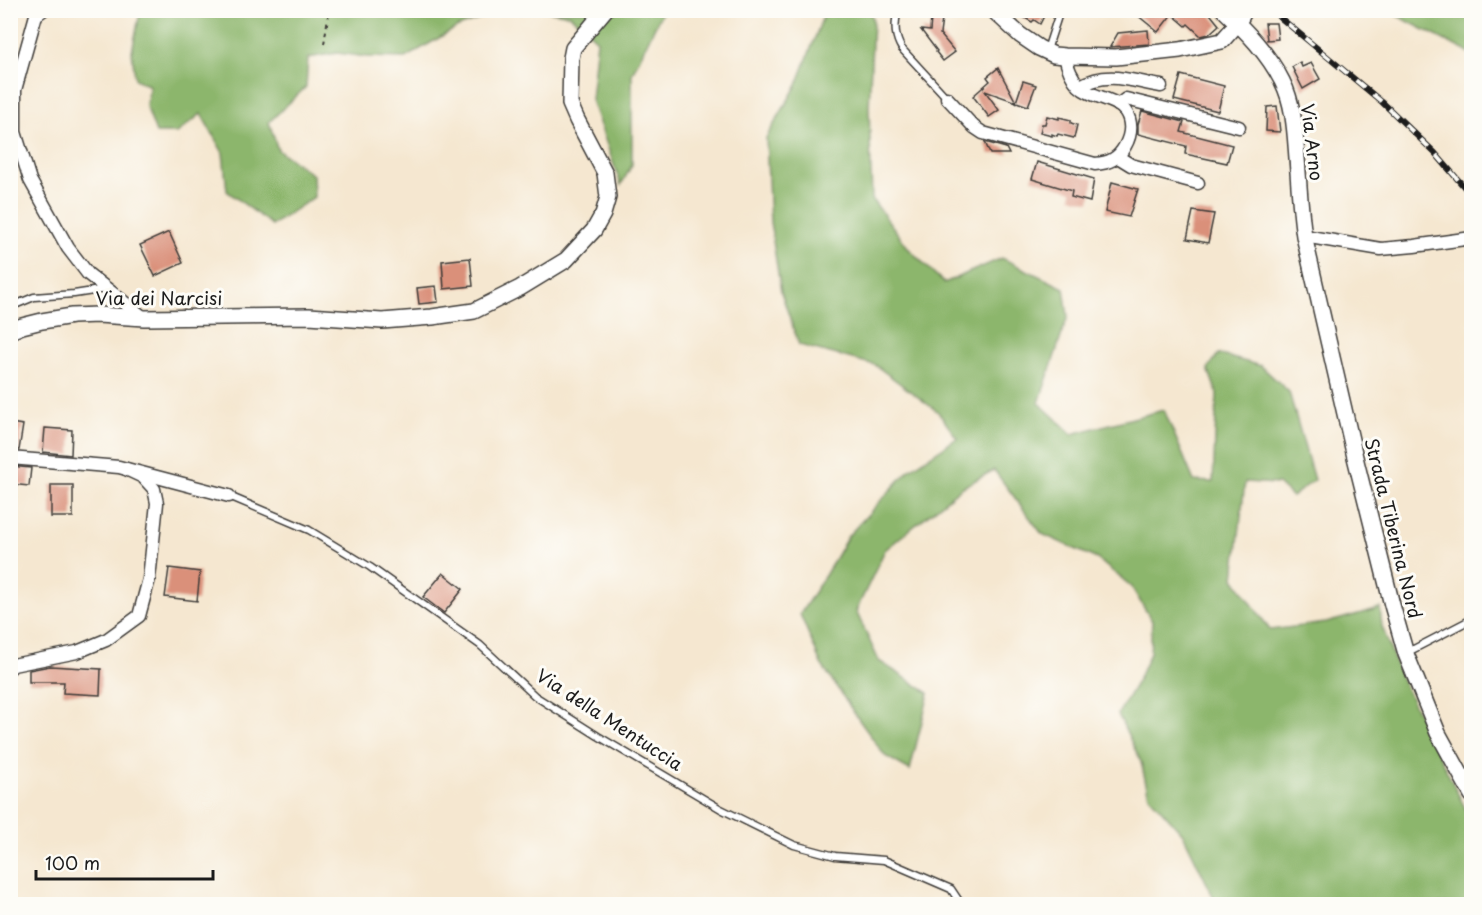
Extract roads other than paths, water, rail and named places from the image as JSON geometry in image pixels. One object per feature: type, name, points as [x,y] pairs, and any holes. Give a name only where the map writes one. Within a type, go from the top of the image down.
[{"type":"street","points":[[43,10],[36,15],[15,90],[15,132],[30,180],[68,248],[88,274],[144,318]]},
{"type":"street","name":"Via dei Narcisi","points":[[10,331],[42,321],[98,315],[144,318],[309,316],[382,321],[432,317],[474,310],[520,288],[566,260],[594,230],[603,214],[608,197],[604,173],[570,104],[573,48],[606,10]]},
{"type":"street","points":[[993,10],[1039,48],[1054,55],[1065,56],[1116,57],[1212,44],[1222,41],[1243,15]]},
{"type":"street","name":"Via Arno","points":[[1224,10],[1243,15],[1254,40],[1283,83],[1294,122],[1301,212],[1309,259]]},
{"type":"street","points":[[947,99],[974,127],[983,133],[1095,164],[1106,164],[1118,157],[1126,143],[1132,127],[1128,114],[1118,105],[1080,86],[1067,65],[1065,56]]},
{"type":"street","points":[[1080,86],[1102,77],[1161,86]]},
{"type":"street","points":[[1118,105],[1126,99],[1239,127]]},
{"type":"street","points":[[1118,157],[1131,165],[1198,183]]},
{"type":"street","points":[[1304,236],[1381,249],[1472,238]]},
{"type":"street","name":"Strada Tiberina Nord","points":[[1309,259],[1355,457],[1406,654],[1438,733],[1472,795]]},
{"type":"street","name":"Via della Mentuccia","points":[[10,458],[126,468],[229,496]]},
{"type":"street","name":"Via della Mentuccia","points":[[10,668],[13,665],[77,652],[106,640],[139,616],[149,579],[157,503],[154,489],[143,477],[126,468]]},
{"type":"lane","points":[[898,10],[896,29],[898,42],[947,99]]},
{"type":"lane","points":[[1046,51],[1060,10]]},
{"type":"lane","points":[[10,307],[34,297],[74,294],[107,288]]},
{"type":"lane","name":"Via della Mentuccia","points":[[229,496],[309,530],[370,567],[480,645],[535,696],[721,809],[794,845],[835,856],[884,860],[951,889],[961,904]]},
{"type":"lane","points":[[1406,654],[1472,619]]},
{"type":"railway","points":[[1271,10],[1382,102],[1435,153],[1472,196]]}]
